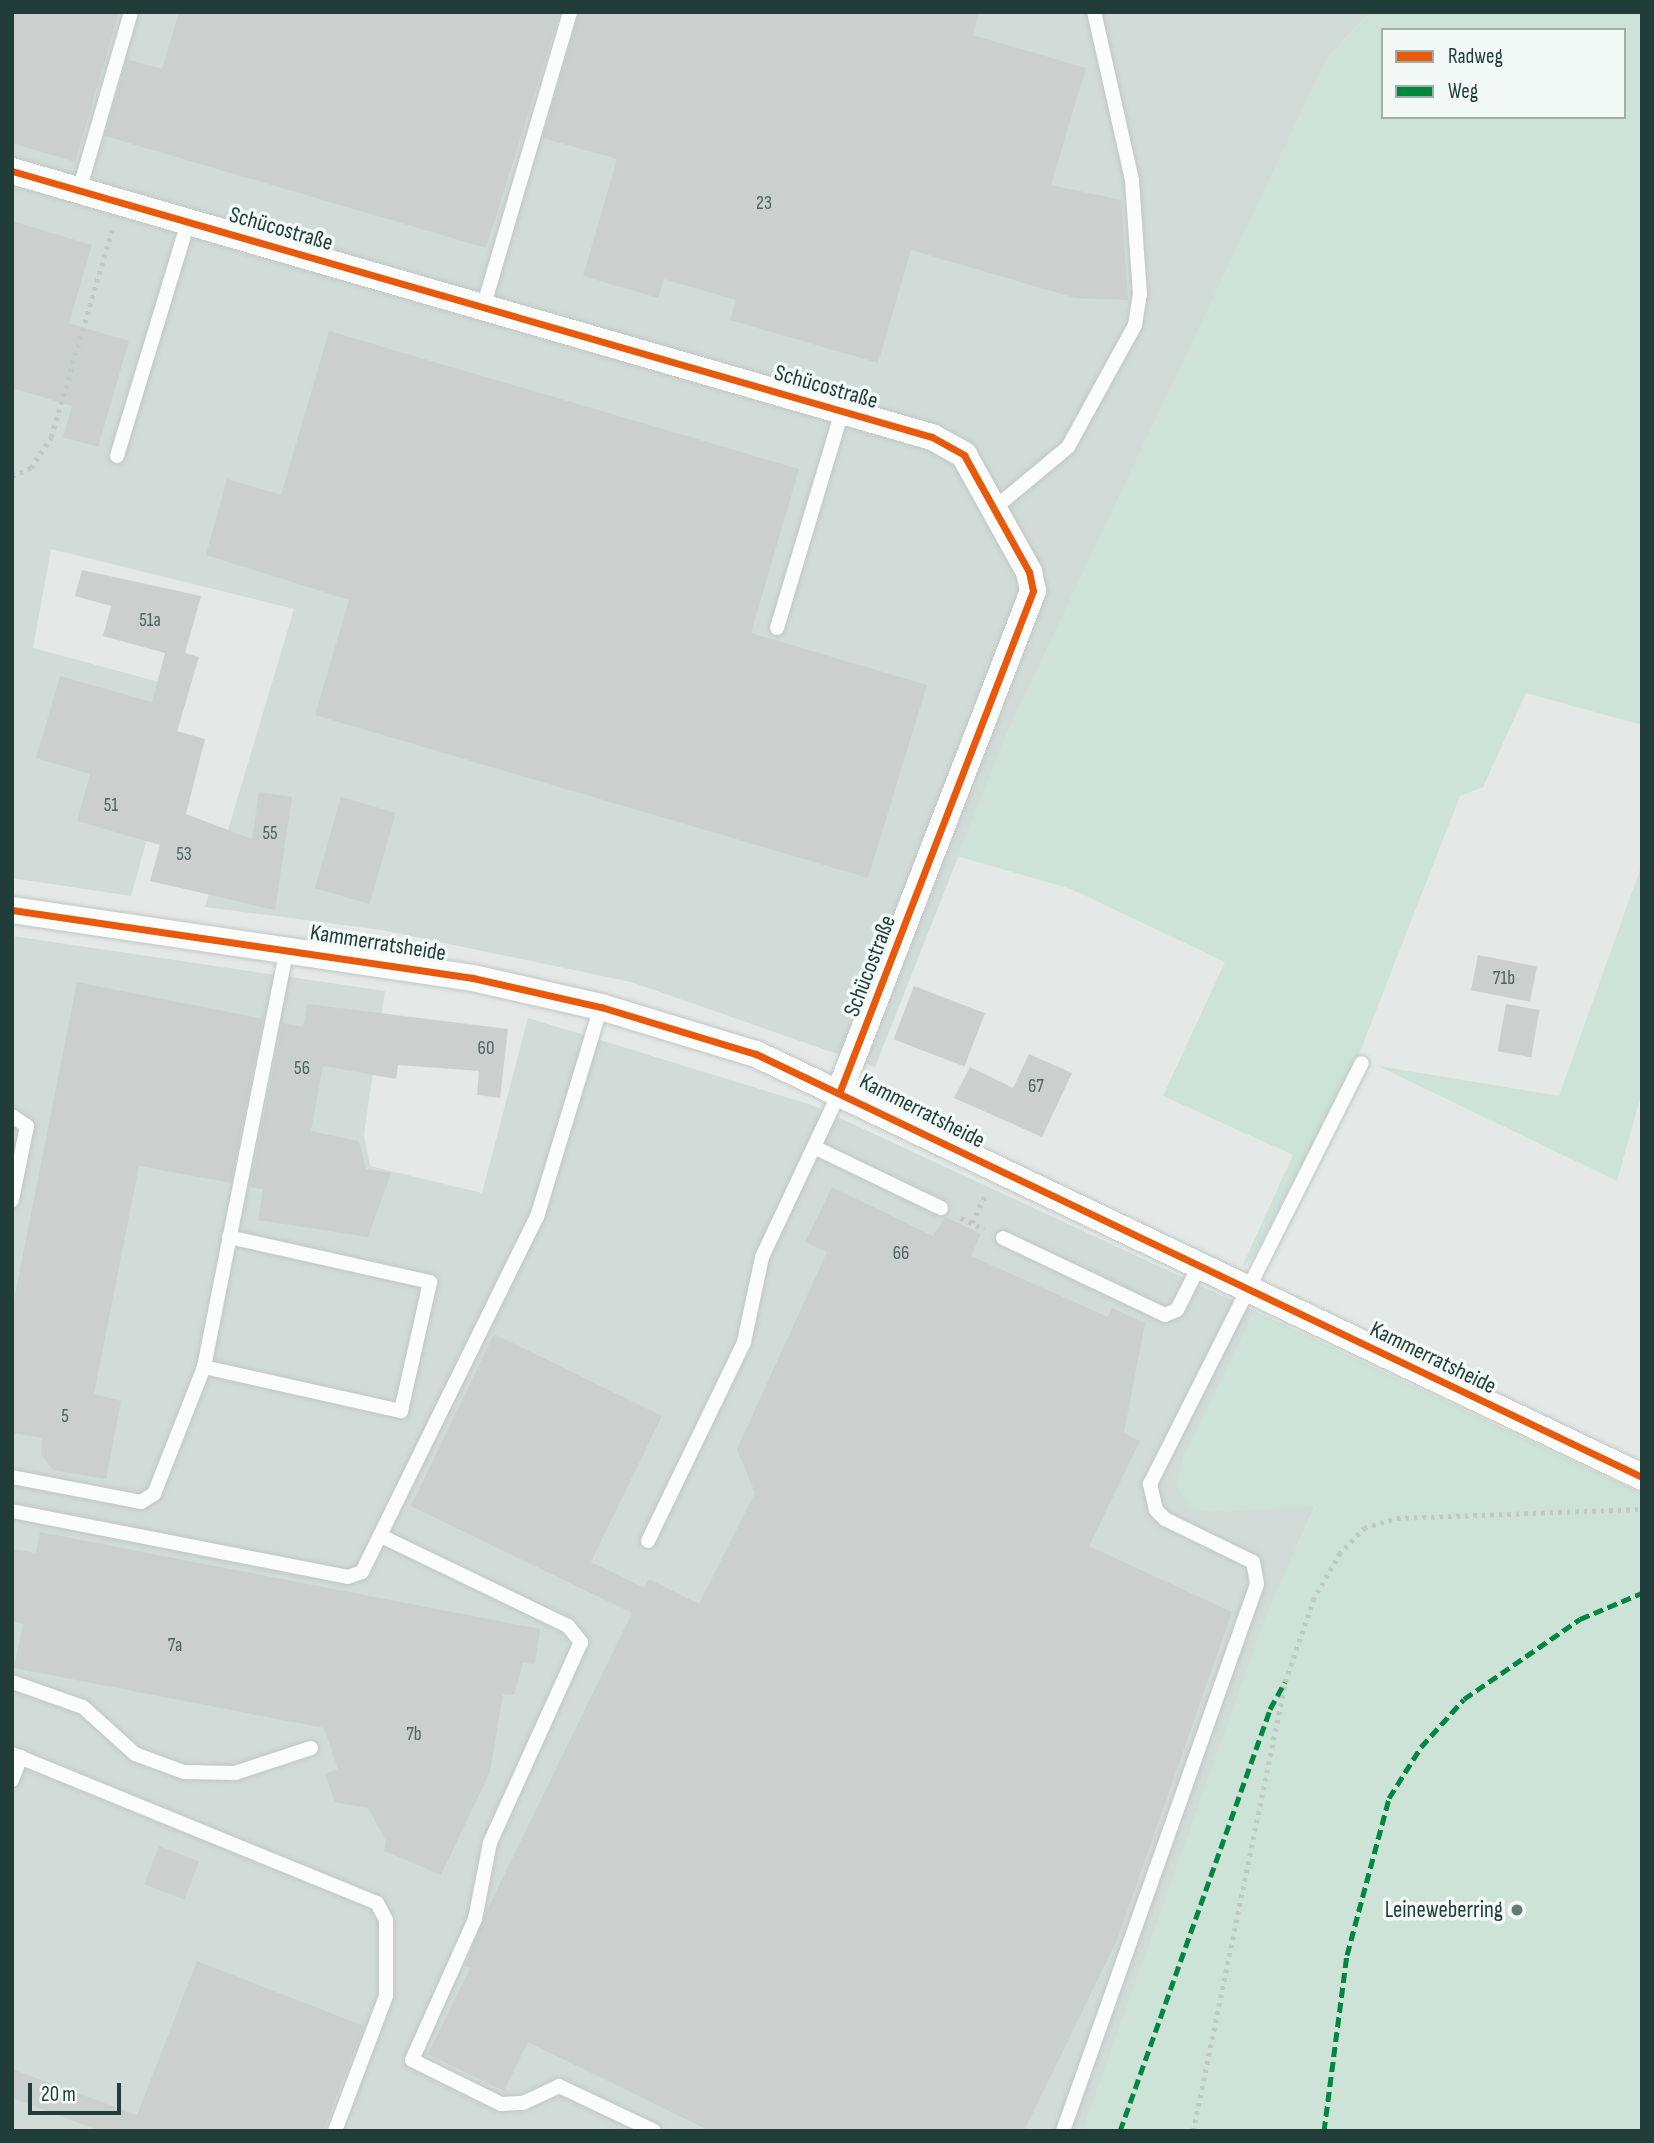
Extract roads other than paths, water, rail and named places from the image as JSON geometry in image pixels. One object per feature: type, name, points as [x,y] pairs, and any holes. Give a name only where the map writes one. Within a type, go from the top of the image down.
[{"type":"street","name":"Schücostraße","points":[[12,171],[842,411],[948,444],[964,455],[996,507],[1033,591],[840,1091]]},
{"type":"street","name":"Kammerratsheide","points":[[12,910],[462,976],[601,1007],[756,1054],[840,1091],[1642,1477]]},
{"type":"lane","points":[[79,191],[131,12]]},
{"type":"lane","points":[[483,308],[570,12]]},
{"type":"lane","points":[[996,507],[1068,447],[1135,325],[1140,295],[1132,180],[1094,12]]},
{"type":"lane","points":[[117,456],[188,222]]},
{"type":"lane","points":[[777,628],[842,411]]},
{"type":"lane","points":[[12,1477],[141,1503],[154,1493],[204,1367],[287,949]]},
{"type":"lane","points":[[12,1511],[348,1577],[362,1572],[537,1217],[601,1007]]},
{"type":"lane","points":[[1063,2131],[1257,1584],[1252,1562],[1165,1519],[1156,1510],[1150,1484],[1246,1288],[1362,1063]]},
{"type":"lane","points":[[648,1541],[747,1334],[762,1256],[840,1091]]},
{"type":"lane","points":[[12,1116],[27,1126],[12,1200]]},
{"type":"lane","points":[[814,1147],[941,1208]]},
{"type":"lane","points":[[204,1367],[401,1411],[430,1282],[229,1237]]},
{"type":"lane","points":[[1003,1238],[1165,1315],[1177,1310],[1199,1266]]},
{"type":"lane","points":[[381,1536],[568,1626],[581,1642],[490,1843],[478,1911],[412,2060],[502,2104],[523,2103],[559,2086],[654,2131]]},
{"type":"lane","points":[[12,1682],[83,1707],[135,1754],[184,1772],[236,1773],[311,1748]]},
{"type":"lane","points":[[12,1780],[16,1756],[377,1903],[386,1920],[386,1996],[335,2131]]},
{"type":"place","name":"Leineweberring","points":[[1517,1910]]}]
